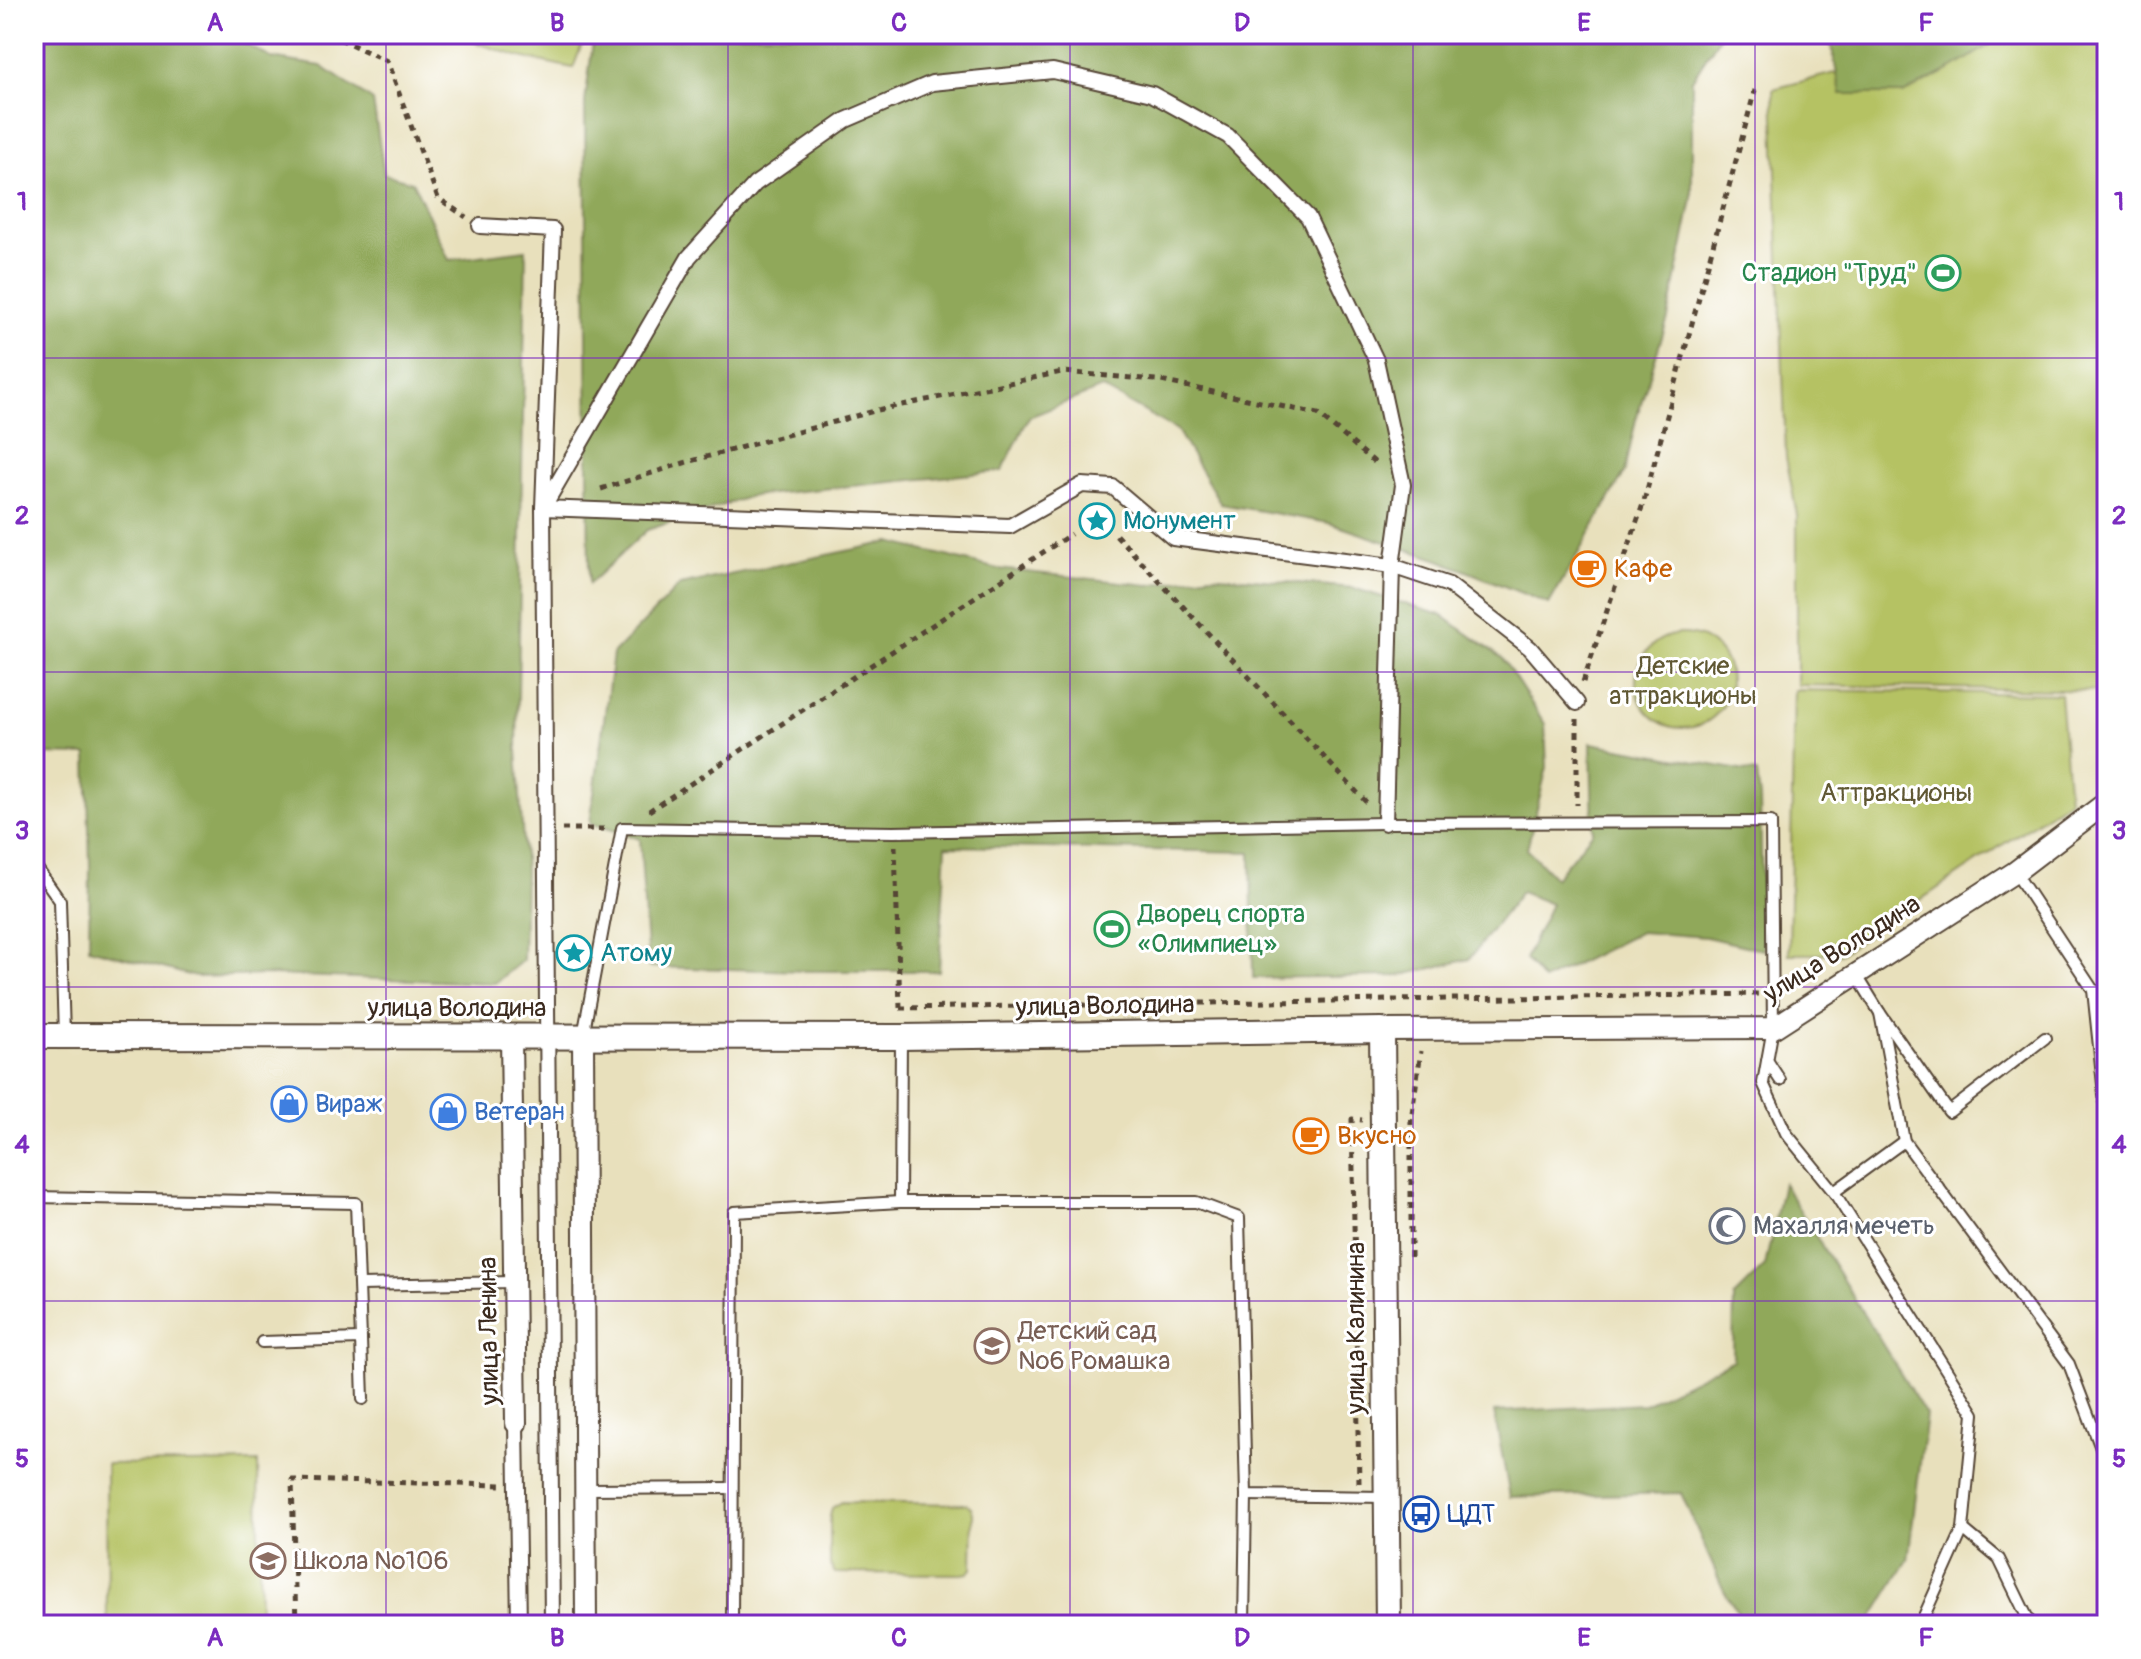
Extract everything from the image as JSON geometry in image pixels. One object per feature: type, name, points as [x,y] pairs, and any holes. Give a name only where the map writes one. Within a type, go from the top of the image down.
[{"type":"street","points":[[543,508],[689,257],[755,184],[846,120],[932,83],[1053,71],[1152,94],[1228,136],[1308,217],[1376,360],[1403,485],[1392,566],[1385,823]]},
{"type":"street","points":[[480,226],[553,230],[543,508],[552,1625]]},
{"type":"street","points":[[543,508],[1010,526],[1082,485],[1113,487],[1173,538],[1392,566],[1449,585],[1530,648],[1577,703]]},
{"type":"street","name":"улица Володина","points":[[34,1036],[901,1037],[1424,1029],[1773,1028],[2015,872],[2107,802]]},
{"type":"street","name":"улица Калинина","points":[[1382,1030],[1388,1625]]},
{"type":"street","name":"улица Ленина","points":[[511,1036],[519,1625]]},
{"type":"street","points":[[583,1036],[586,1625]]},
{"type":"lane","points":[[583,1036],[622,828],[894,832],[1385,823],[1771,822],[1773,1028],[1763,1083],[1786,1133],[1834,1192],[1974,1414],[1963,1529],[1920,1625]]},
{"type":"lane","points":[[34,864],[60,901],[64,1036]]},
{"type":"lane","points":[[2015,872],[2093,990],[2107,1123]]},
{"type":"lane","points":[[1856,974],[1949,1112],[2045,1038]]},
{"type":"lane","points":[[2093,990],[2107,993]]},
{"type":"lane","points":[[1880,1013],[1904,1141],[2069,1364],[2107,1464]]},
{"type":"lane","points":[[900,1202],[901,1037]]},
{"type":"lane","points":[[1767,1060],[1780,1080]]},
{"type":"lane","points":[[1834,1192],[1904,1141]]},
{"type":"lane","points":[[34,1197],[356,1203],[363,1399]]},
{"type":"lane","points":[[732,1625],[734,1212],[900,1202],[1196,1202],[1239,1218],[1246,1495],[1244,1625]]},
{"type":"lane","points":[[360,1285],[513,1282]]},
{"type":"lane","points":[[262,1342],[361,1339]]},
{"type":"lane","points":[[586,1489],[732,1488]]},
{"type":"lane","points":[[1246,1495],[1385,1497]]},
{"type":"lane","points":[[1963,1529],[1999,1559],[2029,1625]]},
{"type":"path","points":[[329,34],[387,61],[438,198],[480,226]]},
{"type":"path","points":[[1577,822],[1577,703],[1644,501],[1755,90]]},
{"type":"path","points":[[599,490],[684,463],[878,410],[1062,372],[1156,380],[1318,414],[1403,485]]},
{"type":"path","points":[[545,830],[622,828],[1071,534]]},
{"type":"path","points":[[1116,535],[1385,823]]},
{"type":"path","points":[[894,832],[901,1037]]},
{"type":"path","points":[[900,1008],[1773,993]]},
{"type":"path","points":[[1411,1263],[1411,1120],[1424,1029],[1424,999]]},
{"type":"path","points":[[296,1625],[292,1480],[518,1485]]},
{"type":"green space","points":[[34,34],[227,34],[271,58],[321,66],[373,101],[384,174],[413,182],[449,260],[526,250],[517,750],[525,872],[523,960],[495,983],[270,975],[196,977],[89,948],[87,755],[34,754]]},
{"type":"green space","points":[[449,34],[586,34],[573,68],[520,57]]},
{"type":"green space","points":[[594,34],[1721,34],[1692,80],[1692,199],[1668,318],[1636,419],[1625,472],[1549,604],[1439,560],[1329,523],[1221,504],[1177,430],[1102,388],[1029,417],[1002,471],[751,496],[647,530],[589,584],[585,102]]},
{"type":"green space","points":[[1829,34],[2007,34],[1953,68],[1903,94],[1841,94]]},
{"type":"green space","name":"Стадион \"Труд\"","points":[[1984,34],[2107,34],[2107,691],[1797,685],[1797,515],[1786,457],[1773,89]]},
{"type":"green space","points":[[890,542],[998,569],[1149,585],[1210,575],[1353,588],[1441,615],[1502,658],[1545,724],[1547,767],[1527,849],[1555,878],[1593,832],[1591,743],[1757,773],[1763,950],[1706,937],[1640,932],[1543,981],[1525,959],[1551,904],[1521,892],[1469,959],[1399,976],[1253,978],[1251,852],[946,846],[939,971],[648,967],[640,839],[590,823],[613,654],[680,585]]},
{"type":"green space","name":"Детские аттракционы","points":[[1683,634],[1701,638],[1716,648],[1726,663],[1730,681],[1726,699],[1716,714],[1701,724],[1683,728],[1665,724],[1650,714],[1640,699],[1636,681],[1640,663],[1650,648],[1665,638]]},
{"type":"green space","name":"Аттракционы","points":[[1794,690],[2060,694],[2069,800],[1840,954],[1789,954]]},
{"type":"green space","points":[[1783,1183],[1926,1415],[1908,1560],[1868,1625],[1746,1625],[1724,1591],[1681,1493],[1510,1497],[1494,1412],[1645,1404],[1733,1360],[1734,1297],[1765,1266]]},
{"type":"green space","points":[[258,1462],[260,1625],[107,1625],[106,1464]]},
{"type":"green space","points":[[842,1502],[967,1504],[973,1514],[972,1569],[961,1574],[835,1573],[830,1565],[830,1516],[832,1508]]},
{"type":"place","name":"Стадион \"Труд\"","points":[[1943,273]]},
{"type":"place","name":"Монумент","points":[[1097,521]]},
{"type":"place","name":"Кафе","points":[[1588,569]]},
{"type":"place","name":"Дворец спорта «Олимпиец»","points":[[1112,929]]},
{"type":"place","name":"Атому","points":[[574,953]]},
{"type":"place","name":"Вираж","points":[[289,1104]]},
{"type":"place","name":"Ветеран","points":[[448,1112]]},
{"type":"place","name":"Вкусно","points":[[1311,1136]]},
{"type":"place","name":"Махалля мечеть","points":[[1727,1226]]},
{"type":"place","name":"Детский сад №6 Ромашка","points":[[992,1346]]},
{"type":"place","name":"ЦДТ","points":[[1421,1514]]},
{"type":"place","name":"Школа №106","points":[[268,1561]]}]
